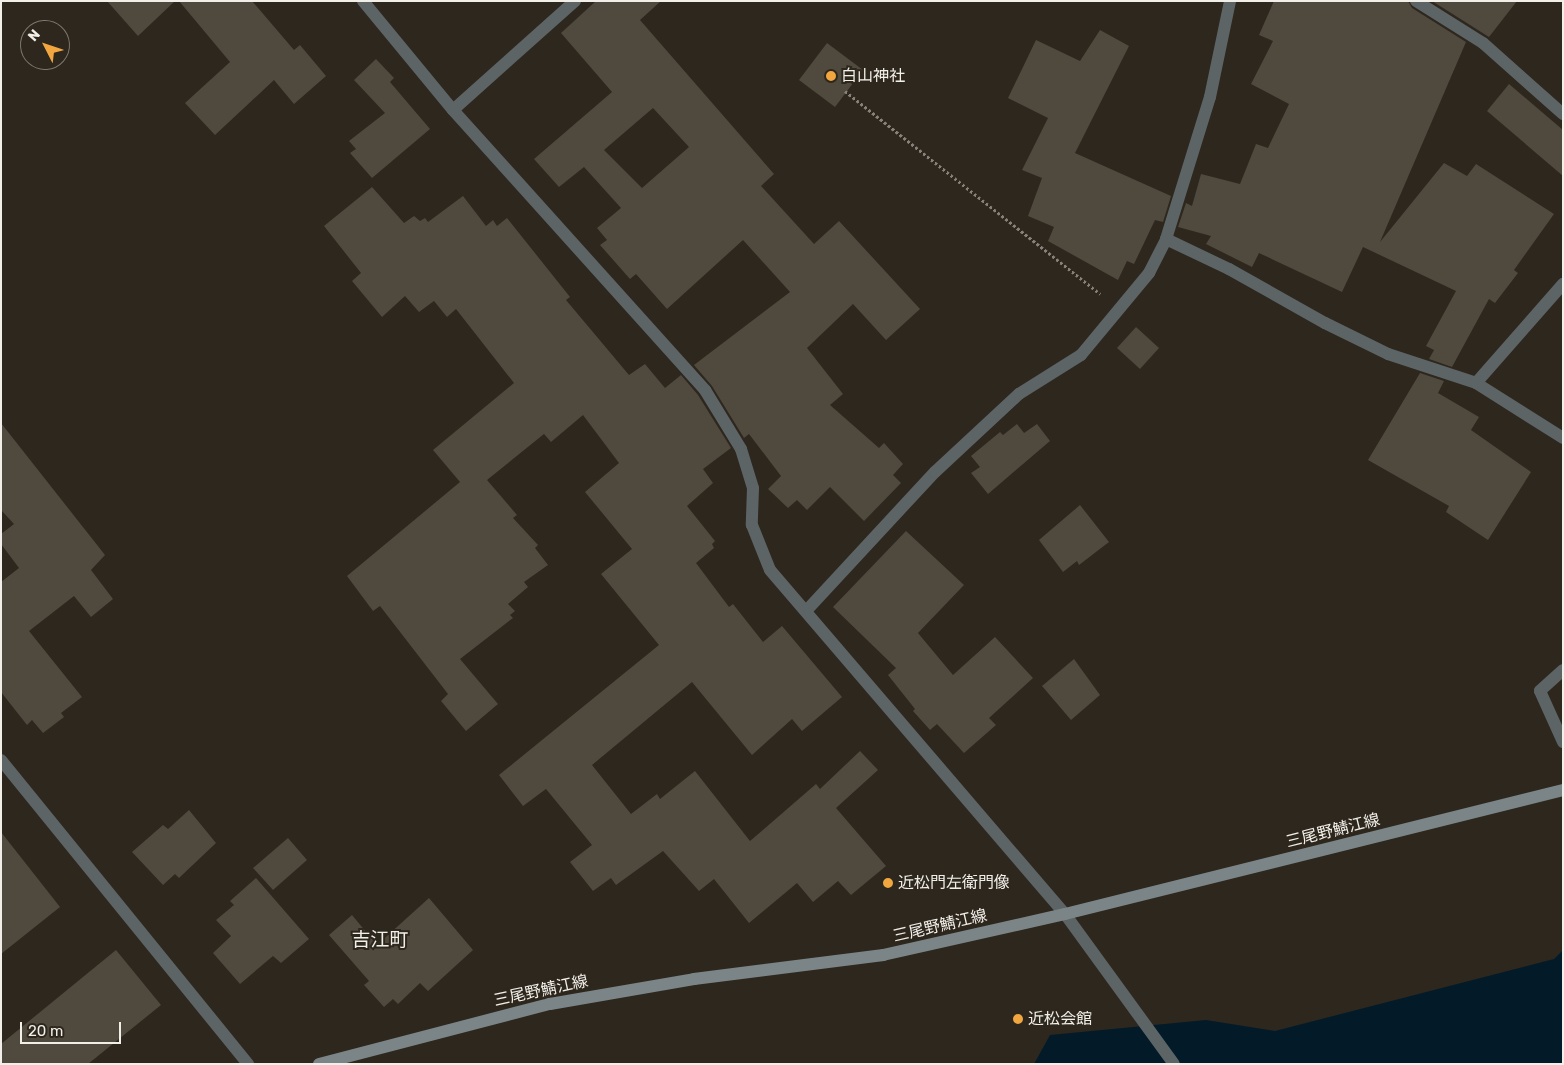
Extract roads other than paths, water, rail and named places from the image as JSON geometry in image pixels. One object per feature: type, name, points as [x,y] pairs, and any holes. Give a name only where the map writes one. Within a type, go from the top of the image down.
[{"type":"main road","name":"三尾野鯖江線","points":[[319,1064],[550,1004],[694,979],[883,955],[1065,914],[1563,790]]},
{"type":"street","points":[[363,1],[453,110],[705,390],[741,449],[753,488],[752,525],[770,570],[807,610],[1065,914],[1174,1064]]},
{"type":"street","points":[[453,110],[575,1]]},
{"type":"street","points":[[807,610],[935,472],[1019,394],[1081,355],[1149,273],[1166,239],[1210,97],[1230,1]]},
{"type":"street","points":[[1416,1],[1482,43],[1563,114]]},
{"type":"street","points":[[1166,239],[1229,268],[1325,323],[1388,354],[1476,383],[1563,438]]},
{"type":"street","points":[[1476,383],[1563,284]]},
{"type":"street","points":[[1563,670],[1540,692],[1563,742]]},
{"type":"street","points":[[1,760],[248,1064]]},
{"type":"water","points":[[1563,950],[1563,1064],[1034,1064],[1050,1035],[1206,1020],[1275,1031],[1554,959]]},
{"type":"place","name":"白山神社","points":[[831,76]]},
{"type":"place","name":"近松門左衛門像","points":[[888,883]]},
{"type":"place","name":"近松会館","points":[[1018,1019]]},
{"type":"district","name":"吉江町","points":[[380,940]]}]
